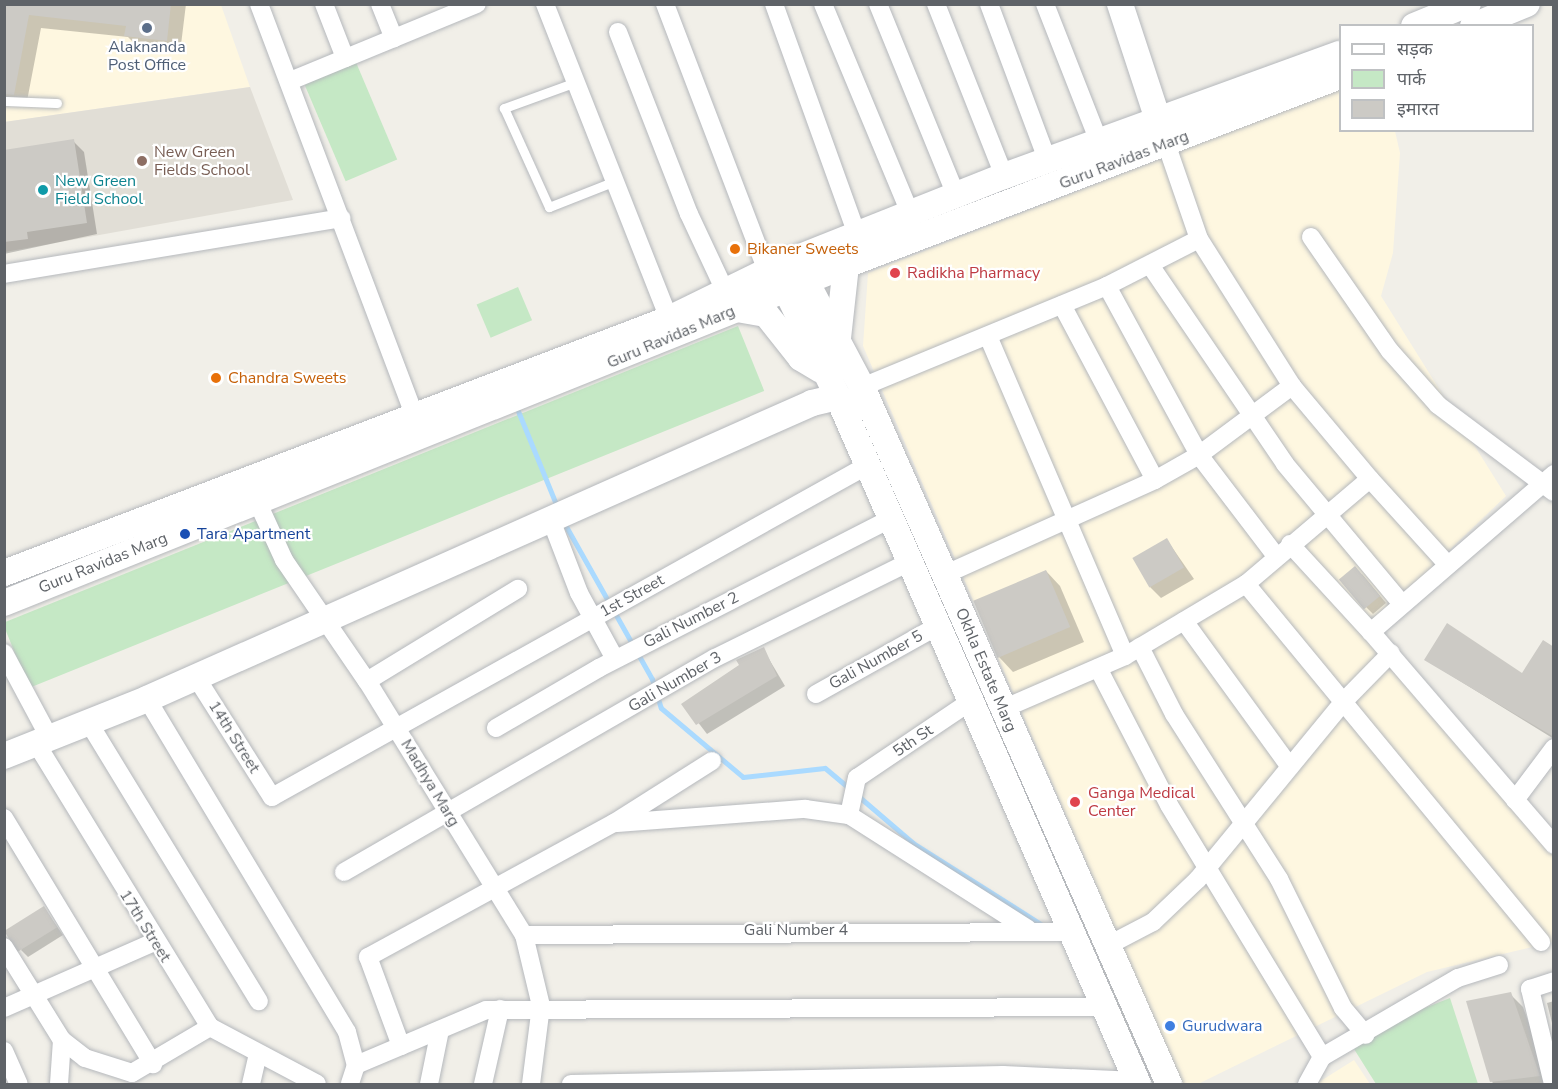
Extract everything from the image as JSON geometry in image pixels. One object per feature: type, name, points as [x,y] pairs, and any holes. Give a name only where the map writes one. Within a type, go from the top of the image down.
[{"type":"main road","points":[[1120,4],[1163,133]]},
{"type":"main road","points":[[1420,17],[1468,4]]},
{"type":"main road","points":[[1478,24],[1527,4]]},
{"type":"main road","name":"Guru Ravidas Marg","points":[[786,274],[846,265],[1163,133],[1339,55]]},
{"type":"main road","name":"Guru Ravidas Marg","points":[[4,603],[258,501],[731,300],[786,274],[857,234],[910,213],[1099,142],[1163,133],[1339,77]]},
{"type":"main road","points":[[838,338],[846,265]]},
{"type":"main road","name":"Okhla Estate Marg","points":[[786,274],[838,338],[862,387],[946,574],[1105,947],[1169,1084]]},
{"type":"main road","name":"Okhla Estate Marg","points":[[786,274],[824,371],[868,465],[968,703],[1101,1007],[1138,1083]]},
{"type":"main road","name":"Guru Ravidas Marg","points":[[4,573],[414,414],[669,319],[731,300]]},
{"type":"main road","points":[[731,300],[766,314],[801,358],[824,371]]},
{"type":"main road","points":[[4,756],[147,699],[324,616],[551,520],[812,404],[838,397]]},
{"type":"street","points":[[259,4],[414,414]]},
{"type":"street","points":[[324,4],[345,58]]},
{"type":"street","points":[[380,4],[394,38]]},
{"type":"street","points":[[427,4],[434,22]]},
{"type":"street","points":[[290,81],[477,4]]},
{"type":"street","points":[[545,4],[669,319]]},
{"type":"street","points":[[665,4],[786,274]]},
{"type":"street","points":[[774,4],[857,234]]},
{"type":"street","points":[[824,4],[910,213]]},
{"type":"street","points":[[878,4],[956,195]]},
{"type":"street","points":[[936,4],[1004,176]]},
{"type":"street","points":[[989,4],[1048,162]]},
{"type":"street","points":[[1046,4],[1099,142]]},
{"type":"street","points":[[618,32],[689,214],[731,300]]},
{"type":"street","points":[[1163,133],[1199,239],[1292,386],[1370,479],[1448,565]]},
{"type":"street","points":[[4,274],[341,218]]},
{"type":"street","points":[[1311,237],[1390,351],[1438,405],[1550,484],[1448,565],[1371,632]]},
{"type":"street","points":[[862,387],[1107,286],[1199,239]]},
{"type":"street","points":[[1150,265],[1324,516],[1402,604]]},
{"type":"street","points":[[1107,286],[1199,455],[1275,556]]},
{"type":"street","points":[[1062,305],[1155,480]]},
{"type":"street","points":[[988,336],[1067,520],[1132,652],[1280,879],[1343,1008],[1366,1035]]},
{"type":"street","points":[[946,574],[1155,480],[1199,455],[1292,386]]},
{"type":"street","name":"1st Street","points":[[273,797],[868,465]]},
{"type":"street","points":[[1003,709],[1132,652],[1246,584],[1275,556],[1370,479]]},
{"type":"street","name":"Madhya Marg","points":[[258,501],[284,560],[367,681],[524,935],[541,1006],[531,1084]]},
{"type":"street","name":"Gali Number 2","points":[[496,728],[615,659],[890,519]]},
{"type":"street","points":[[551,520],[591,618],[615,659]]},
{"type":"street","points":[[1290,544],[1391,653],[1554,845]]},
{"type":"street","name":"Gali Number 3","points":[[344,872],[450,816],[715,658],[909,562]]},
{"type":"street","points":[[1246,584],[1541,942]]},
{"type":"street","points":[[367,681],[518,589]]},
{"type":"street","points":[[1184,621],[1290,767]]},
{"type":"street","name":"Gali Number 5","points":[[816,694],[936,627]]},
{"type":"street","name":"17th Street","points":[[4,653],[42,740],[154,942],[210,1027],[292,1078],[317,1084]]},
{"type":"street","points":[[1105,947],[1153,922],[1207,868],[1344,701],[1391,653]]},
{"type":"street","points":[[1098,668],[1207,868],[1322,1057]]},
{"type":"street","name":"14th Street","points":[[196,677],[273,797]]},
{"type":"street","points":[[147,699],[346,1032],[356,1065],[350,1084]]},
{"type":"street","name":"5th St","points":[[849,816],[857,778],[968,703]]},
{"type":"street","points":[[89,723],[260,1001]]},
{"type":"street","points":[[1515,800],[1553,750]]},
{"type":"street","points":[[401,1046],[368,957],[495,890],[614,823],[712,761]]},
{"type":"street","points":[[614,823],[805,809],[849,816],[1028,929]]},
{"type":"street","points":[[4,818],[153,1064]]},
{"type":"street","name":"Gali Number 4","points":[[524,935],[1028,929],[1068,932]]},
{"type":"street","points":[[4,1008],[34,993],[96,970],[154,942]]},
{"type":"street","points":[[4,947],[62,1040],[107,1076],[132,1073],[153,1064],[210,1027]]},
{"type":"street","points":[[1307,1084],[1322,1057],[1366,1035],[1458,978],[1499,965]]},
{"type":"street","points":[[1553,1084],[1530,989],[1554,981]]},
{"type":"street","points":[[356,1065],[440,1030],[500,1009],[541,1006],[725,1012],[1101,1007]]},
{"type":"street","points":[[483,1084],[500,1009]]},
{"type":"street","points":[[429,1084],[440,1030]]},
{"type":"street","points":[[59,1084],[62,1040]]},
{"type":"street","points":[[4,1051],[19,1084]]},
{"type":"street","points":[[250,1084],[257,1057]]},
{"type":"street","points":[[571,1084],[1003,1076],[1138,1083]]},
{"type":"lane","points":[[576,82],[504,108],[549,207],[615,181]]},
{"type":"lane","points":[[4,101],[57,103]]},
{"type":"shaded area","points":[[4,5],[221,5],[250,87],[5,122]]},
{"type":"shaded area","name":"New Green Fields School","points":[[250,87],[293,200],[5,252],[4,122]]},
{"type":"shaded area","points":[[1339,89],[1339,132],[1395,132],[1400,153],[1393,253],[1381,296],[1506,496],[1368,628],[1553,839],[1553,942],[1427,972],[1198,1084],[1175,1084],[1095,882],[863,346],[868,273]]},
{"type":"shaded area","points":[[1354,1060],[1370,1084],[1320,1084],[1319,1082]]},
{"type":"green space","points":[[355,60],[397,159],[346,181],[303,82]]},
{"type":"green space","points":[[518,287],[532,320],[491,338],[477,305]]},
{"type":"green space","points":[[738,326],[764,391],[29,688],[4,623]]},
{"type":"green space","points":[[1450,998],[1478,1084],[1376,1084],[1354,1049],[1404,1016]]},
{"type":"building","points":[[4,4],[171,4],[167,41],[124,36],[126,26],[29,15],[14,95],[4,94]]},
{"type":"building","name":"New Green Field School","points":[[74,139],[87,223],[27,232],[28,239],[4,242],[4,150]]},
{"type":"building","points":[[1167,538],[1184,567],[1149,587],[1132,558]]},
{"type":"building","points":[[1355,566],[1380,596],[1364,609],[1339,579]]},
{"type":"building","points":[[1046,570],[1070,627],[998,658],[973,601]]},
{"type":"building","points":[[1447,623],[1522,673],[1543,640],[1554,647],[1554,737],[1424,660]]},
{"type":"building","points":[[764,647],[777,676],[696,725],[681,704],[739,665],[736,660]]},
{"type":"building","points":[[44,906],[57,927],[17,952],[4,931]]},
{"type":"building","points":[[1511,992],[1540,1076],[1490,1082],[1466,1001]]},
{"type":"waterway","points":[[518,411],[558,509]]},
{"type":"waterway","points":[[563,521],[652,679],[661,708],[743,777],[825,768],[850,789]]},
{"type":"waterway","points":[[857,795],[913,843],[1044,926]]},
{"type":"place","name":"Alaknanda Post Office","points":[[147,28]]},
{"type":"place","name":"New Green Fields School","points":[[142,161]]},
{"type":"place","name":"New Green Field School","points":[[43,190]]},
{"type":"place","name":"Bikaner Sweets","points":[[735,249]]},
{"type":"place","name":"Radikha Pharmacy","points":[[895,273]]},
{"type":"place","name":"Chandra Sweets","points":[[216,378]]},
{"type":"place","name":"Tara Apartment","points":[[185,534]]},
{"type":"place","name":"Ganga Medical Center","points":[[1075,802]]},
{"type":"place","name":"Gurudwara","points":[[1170,1026]]}]
